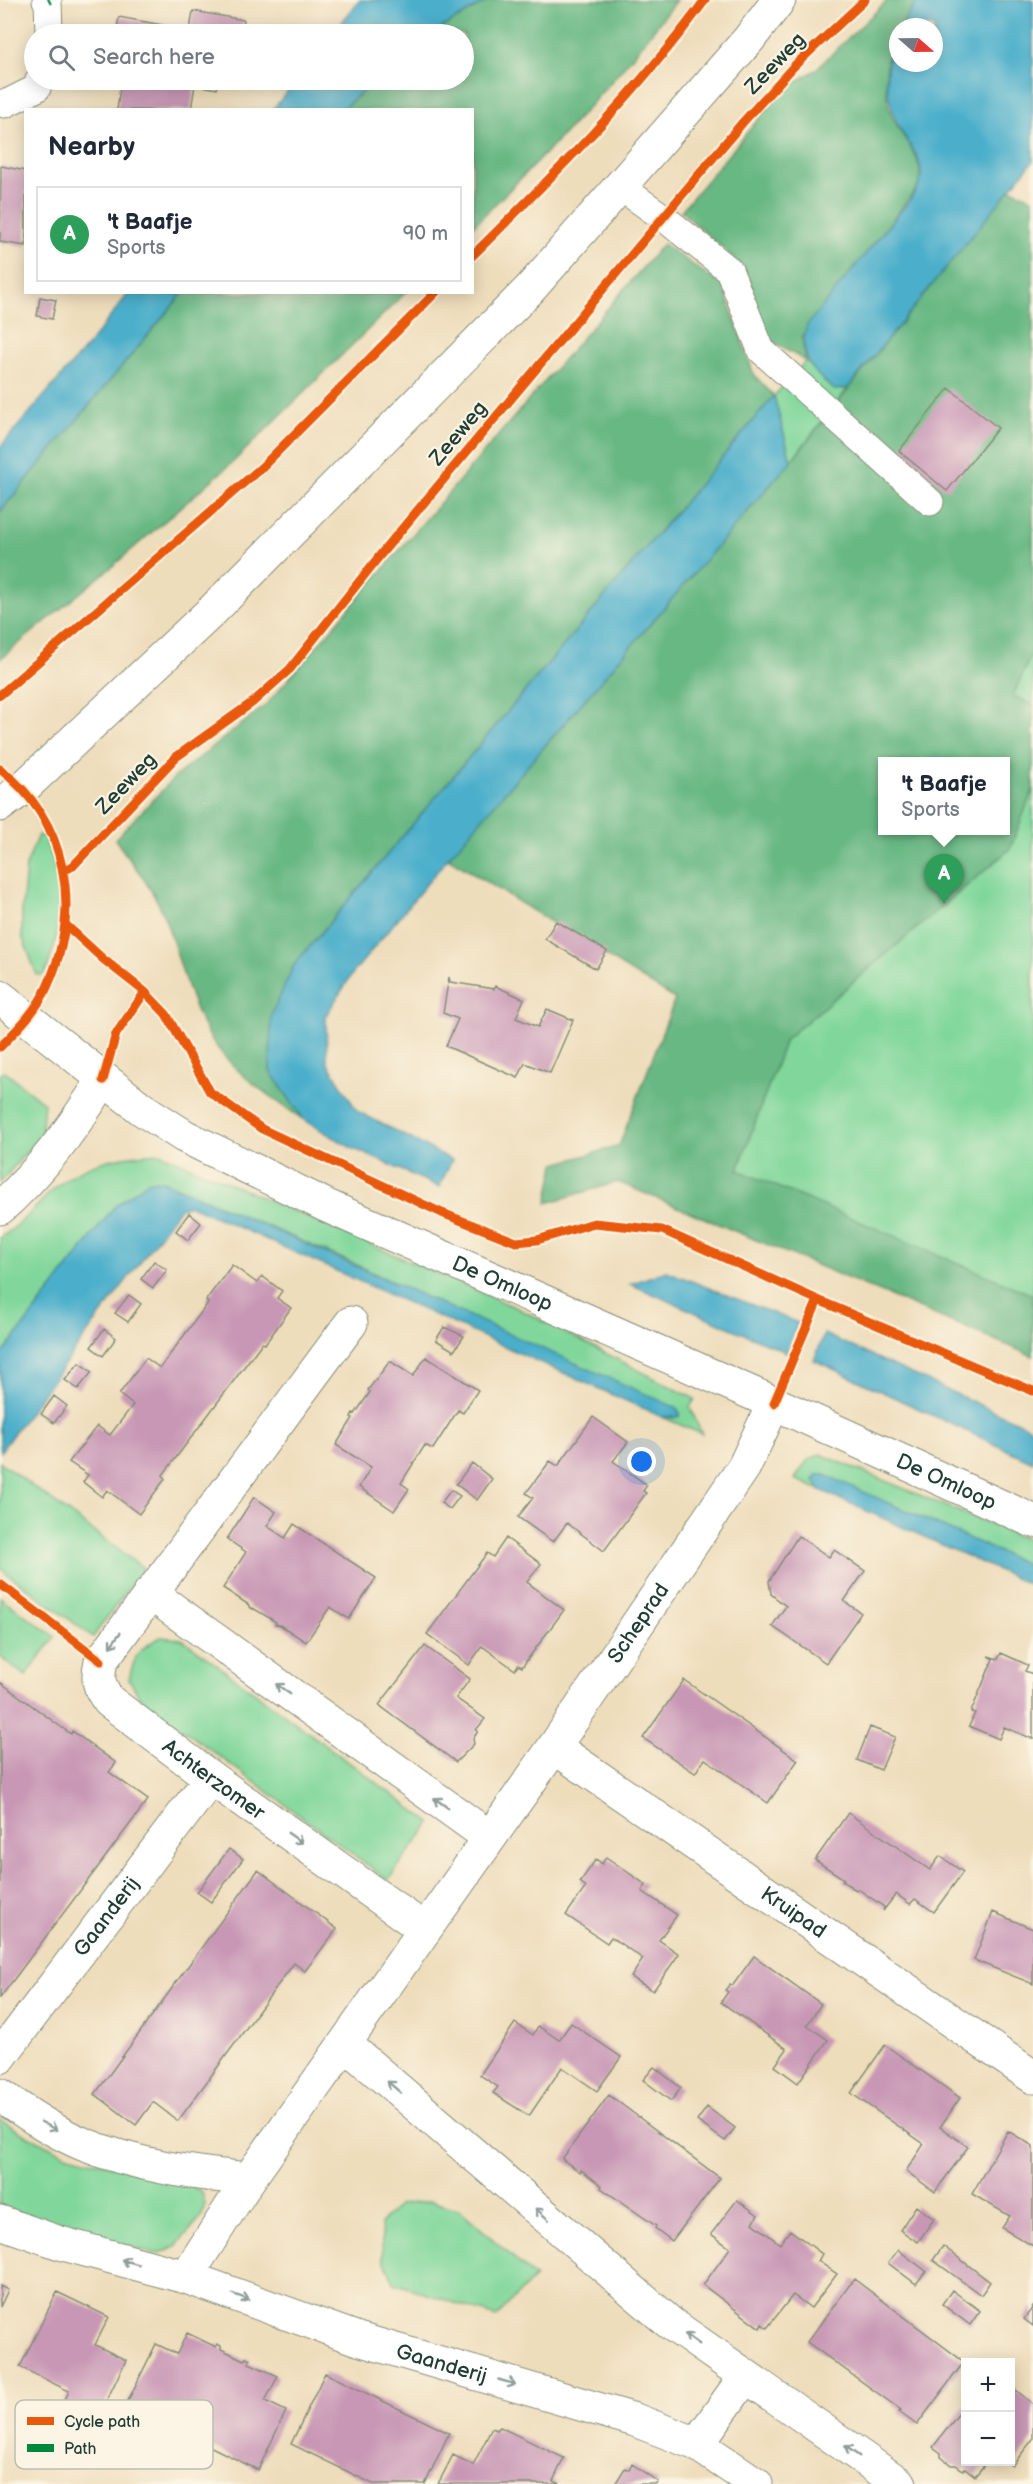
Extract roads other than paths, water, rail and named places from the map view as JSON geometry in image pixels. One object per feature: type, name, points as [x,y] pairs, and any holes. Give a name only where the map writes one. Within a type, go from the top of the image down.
[{"type":"street","name":"Zeeweg","points":[[0,805],[22,789],[212,611],[530,289],[749,39],[779,0]]},
{"type":"street","name":"De Omloop","points":[[0,997],[103,1080],[184,1136],[327,1206],[774,1403],[1033,1521]]},
{"type":"street","points":[[0,1208],[46,1161],[77,1122],[103,1080]]},
{"type":"street","name":"Achterzomer","points":[[351,1323],[101,1660],[97,1677],[100,1689],[109,1701],[211,1778],[424,1929]]},
{"type":"street","name":"Scheprad","points":[[489,1837],[554,1747],[744,1467],[774,1403]]},
{"type":"street","points":[[150,1593],[489,1837],[249,2179],[186,2277]]},
{"type":"street","name":"Kruipad","points":[[554,1747],[1033,2077]]},
{"type":"street","name":"Gaanderij","points":[[0,2057],[211,1778]]},
{"type":"street","points":[[345,2044],[670,2323],[900,2484]]},
{"type":"street","points":[[0,2095],[34,2118],[82,2144],[126,2159],[188,2173],[249,2179]]},
{"type":"street","name":"Gaanderij","points":[[0,2222],[60,2243],[186,2277],[358,2338],[635,2420],[697,2444],[756,2484]]},
{"type":"street","points":[[697,2444],[745,2377]]},
{"type":"lane","points":[[46,0],[49,24]]},
{"type":"lane","points":[[0,104],[5,104],[33,90]]},
{"type":"lane","points":[[619,186],[664,218],[729,270],[761,350],[930,502]]},
{"type":"water","points":[[360,0],[489,0],[448,24],[340,24]]},
{"type":"water","points":[[918,0],[1033,0],[1033,161],[848,388],[835,390],[813,370],[805,354],[804,335],[807,325],[909,201],[920,183],[920,164],[892,109],[887,83],[889,57],[889,72],[943,72],[943,18],[906,18]]},
{"type":"water","points":[[289,90],[364,90],[343,108],[274,108]]},
{"type":"water","points":[[128,294],[182,294],[0,512],[0,447],[89,344]]},
{"type":"water","points":[[774,396],[791,461],[448,858],[353,973],[326,1015],[327,1062],[357,1111],[452,1160],[439,1187],[350,1147],[304,1120],[270,1071],[271,1016],[294,965]]},
{"type":"water","points":[[163,1181],[675,1407],[680,1413],[679,1417],[662,1417],[189,1205],[179,1209],[0,1452],[0,1357],[114,1207],[147,1182]]},
{"type":"water","points":[[666,1271],[798,1323],[786,1352],[630,1284]]},
{"type":"water","points":[[824,1334],[1033,1429],[1033,1462],[814,1360]]},
{"type":"water","points":[[816,1475],[825,1475],[1033,1567],[1033,1586],[820,1490],[814,1480]]},
{"type":"place","name":"'t Baafje","points":[[944,904]]}]
